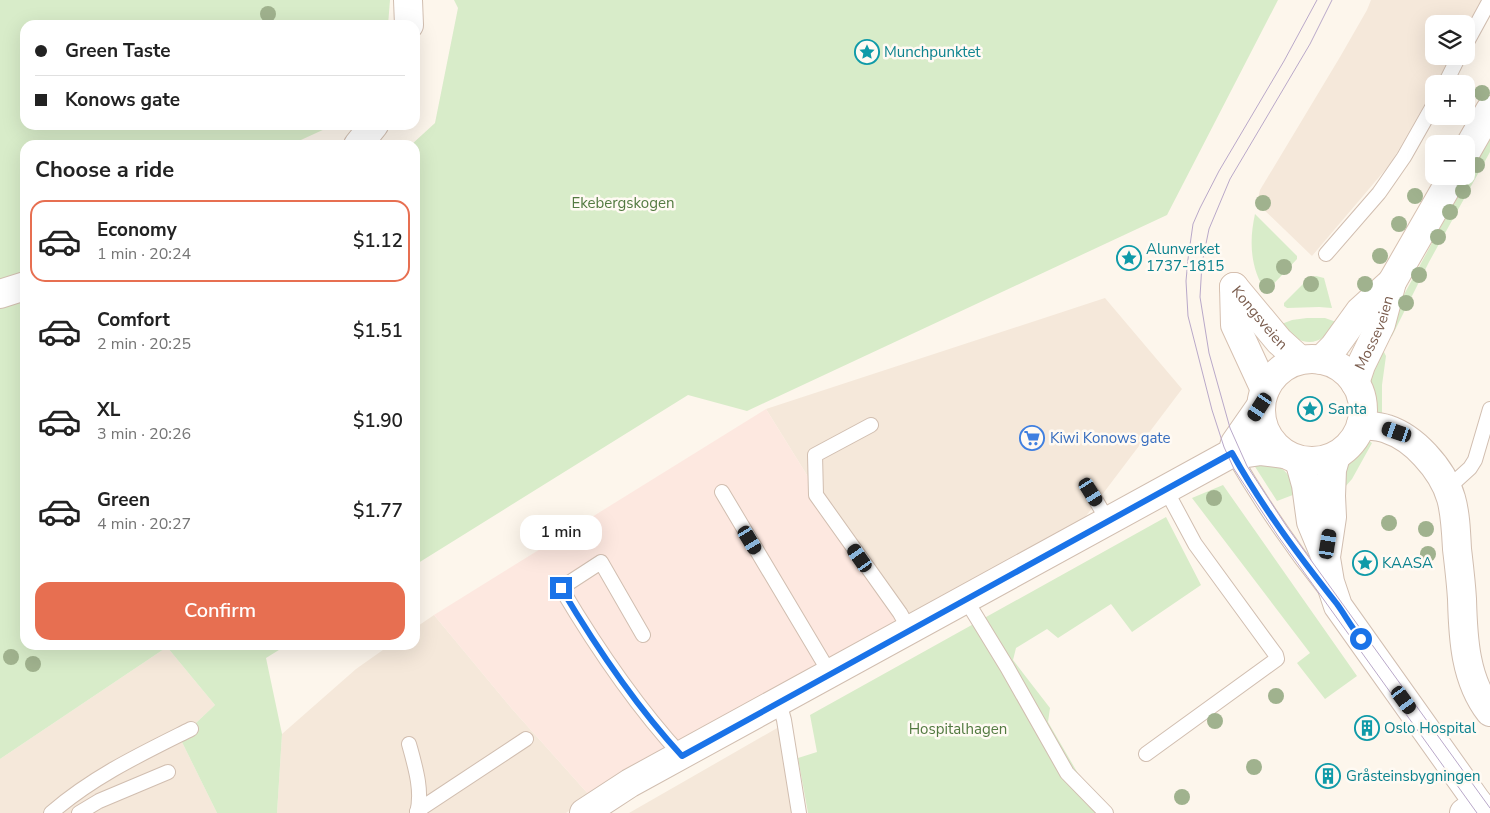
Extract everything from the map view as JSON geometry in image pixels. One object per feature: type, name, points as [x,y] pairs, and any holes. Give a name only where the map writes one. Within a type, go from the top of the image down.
[{"type":"street","points":[[408,0],[409,20]]},
{"type":"street","points":[[1475,136],[1490,110]]},
{"type":"street","points":[[362,140],[370,130]]},
{"type":"street","name":"Mosseveien","points":[[1355,384],[1361,364],[1381,324],[1392,282],[1448,185]]},
{"type":"street","name":"Mosseveien","points":[[1310,360],[1339,341],[1360,311],[1392,282]]},
{"type":"street","name":"Kongsveien","points":[[1263,398],[1235,325],[1234,287],[1279,341],[1310,360]]},
{"type":"street","points":[[0,294],[20,288]]},
{"type":"street","points":[[584,813],[630,783],[831,675],[1232,453],[1269,452],[1314,462],[1336,456],[1354,440],[1361,425],[1363,416],[1362,400],[1355,384],[1349,375],[1340,368],[1310,360],[1291,364],[1275,374],[1263,398],[1235,443],[1232,453]]},
{"type":"street","points":[[1263,398],[1262,424],[1269,439],[1292,457],[1306,485],[1311,522],[1326,558],[1330,582],[1338,606],[1476,810]]},
{"type":"street","points":[[1361,425],[1385,428],[1397,432],[1418,447],[1431,461],[1448,488],[1455,512],[1462,619],[1468,666],[1478,693],[1490,712]]},
{"type":"street","points":[[1326,558],[1332,517],[1332,470],[1336,456]]},
{"type":"lane","points":[[1475,28],[1490,0]]},
{"type":"lane","points":[[1326,254],[1379,193],[1404,157],[1425,120]]},
{"type":"lane","points":[[1448,488],[1470,468],[1475,460],[1490,409]]},
{"type":"lane","points":[[871,425],[815,455],[816,495],[900,613],[910,631]]},
{"type":"lane","points":[[1232,453],[1250,485],[1310,571],[1338,606]]},
{"type":"lane","points":[[1146,754],[1277,660],[1276,655],[1195,544],[1166,490]]},
{"type":"lane","points":[[722,492],[831,675]]},
{"type":"lane","points":[[1091,492],[1108,521]]},
{"type":"lane","points":[[643,636],[601,562],[561,588],[604,658],[668,741],[682,756]]},
{"type":"lane","points":[[966,600],[1067,773],[1106,813]]},
{"type":"lane","points":[[779,702],[784,720],[799,813]]},
{"type":"lane","points":[[51,813],[86,785],[115,767],[191,729]]},
{"type":"lane","points":[[417,812],[526,739]]},
{"type":"lane","points":[[409,744],[417,773],[420,802],[417,812]]},
{"type":"lane","points":[[79,813],[100,801],[168,772]]},
{"type":"shaded area","points":[[1371,0],[1484,0],[1475,16],[1425,15],[1425,65],[1447,65],[1441,75],[1425,75],[1425,104],[1391,163],[1312,256],[1257,203],[1260,190],[1367,10]]},
{"type":"shaded area","points":[[1105,298],[1182,389],[1080,524],[898,622],[766,409]]},
{"type":"shaded area","points":[[766,409],[898,622],[590,796],[513,710],[434,615]]},
{"type":"shaded area","points":[[434,615],[513,710],[590,796],[566,813],[277,813],[282,734],[356,669],[383,650],[420,650],[420,625]]},
{"type":"shaded area","points":[[163,650],[169,650],[215,705],[180,738],[217,813],[0,813],[0,759]]},
{"type":"shaded area","points":[[779,727],[794,813],[629,813]]},
{"type":"green space","points":[[0,0],[390,0],[388,20],[20,20],[20,130],[323,130],[301,140],[20,140],[20,650],[163,650],[0,759]]},
{"type":"green space","name":"Ekebergskogen","points":[[454,0],[1278,0],[1167,215],[747,411],[688,395],[420,562],[420,140],[416,140],[435,123],[458,8]]},
{"type":"green space","points":[[1490,136],[1490,152],[1475,179],[1475,164]]},
{"type":"green space","points":[[1463,185],[1472,185],[1429,262],[1392,336],[1388,338],[1381,337]]},
{"type":"green space","points":[[1255,214],[1297,256],[1297,259],[1266,292],[1257,273],[1252,254]]},
{"type":"green space","points":[[1316,276],[1324,278],[1332,308],[1287,308],[1284,306],[1284,303],[1309,278]]},
{"type":"green space","points":[[1325,318],[1339,323],[1324,337],[1310,342],[1296,338],[1279,325],[1292,320]]},
{"type":"green space","points":[[1383,350],[1386,356],[1382,385],[1382,415],[1375,413],[1368,377]]},
{"type":"green space","points":[[1367,440],[1372,443],[1352,479],[1345,487],[1343,475]]},
{"type":"green space","points":[[1252,462],[1270,464],[1281,468],[1290,477],[1298,493],[1277,501]]},
{"type":"green space","points":[[1223,485],[1357,676],[1325,699],[1297,663],[1310,653],[1192,498]]},
{"type":"green space","name":"Hospitalhagen","points":[[1166,517],[1201,585],[1132,632],[1111,604],[1058,638],[1047,629],[1016,648],[1013,660],[1050,708],[1048,722],[1101,813],[808,813],[798,758],[817,752],[810,715]]},
{"type":"green space","points":[[169,650],[279,650],[266,658],[282,734],[277,813],[217,813],[180,738],[215,705]]},
{"type":"tram line","points":[[1317,0],[1284,61],[1219,171],[1193,224],[1186,281],[1188,316],[1212,410],[1224,447],[1234,469],[1278,536],[1477,813]]},
{"type":"tram line","points":[[1332,0],[1310,44],[1230,179],[1209,229],[1202,263],[1200,297],[1209,353],[1230,428],[1247,466],[1287,527],[1490,808]]},
{"type":"place","name":"Munchpunktet","points":[[867,52]]},
{"type":"place","name":"Alunverket 1737-1815","points":[[1129,258]]},
{"type":"place","name":"Santa","points":[[1310,409]]},
{"type":"place","name":"Kiwi Konows gate","points":[[1032,438]]},
{"type":"place","name":"KAASA","points":[[1365,563]]},
{"type":"place","name":"Oslo Hospital","points":[[1367,728]]},
{"type":"place","name":"Gråsteinsbygningen","points":[[1328,776]]},
{"type":"route","points":[[561,588],[604,658],[668,741],[682,756],[1232,453],[1250,485],[1310,571],[1361,639]]}]
